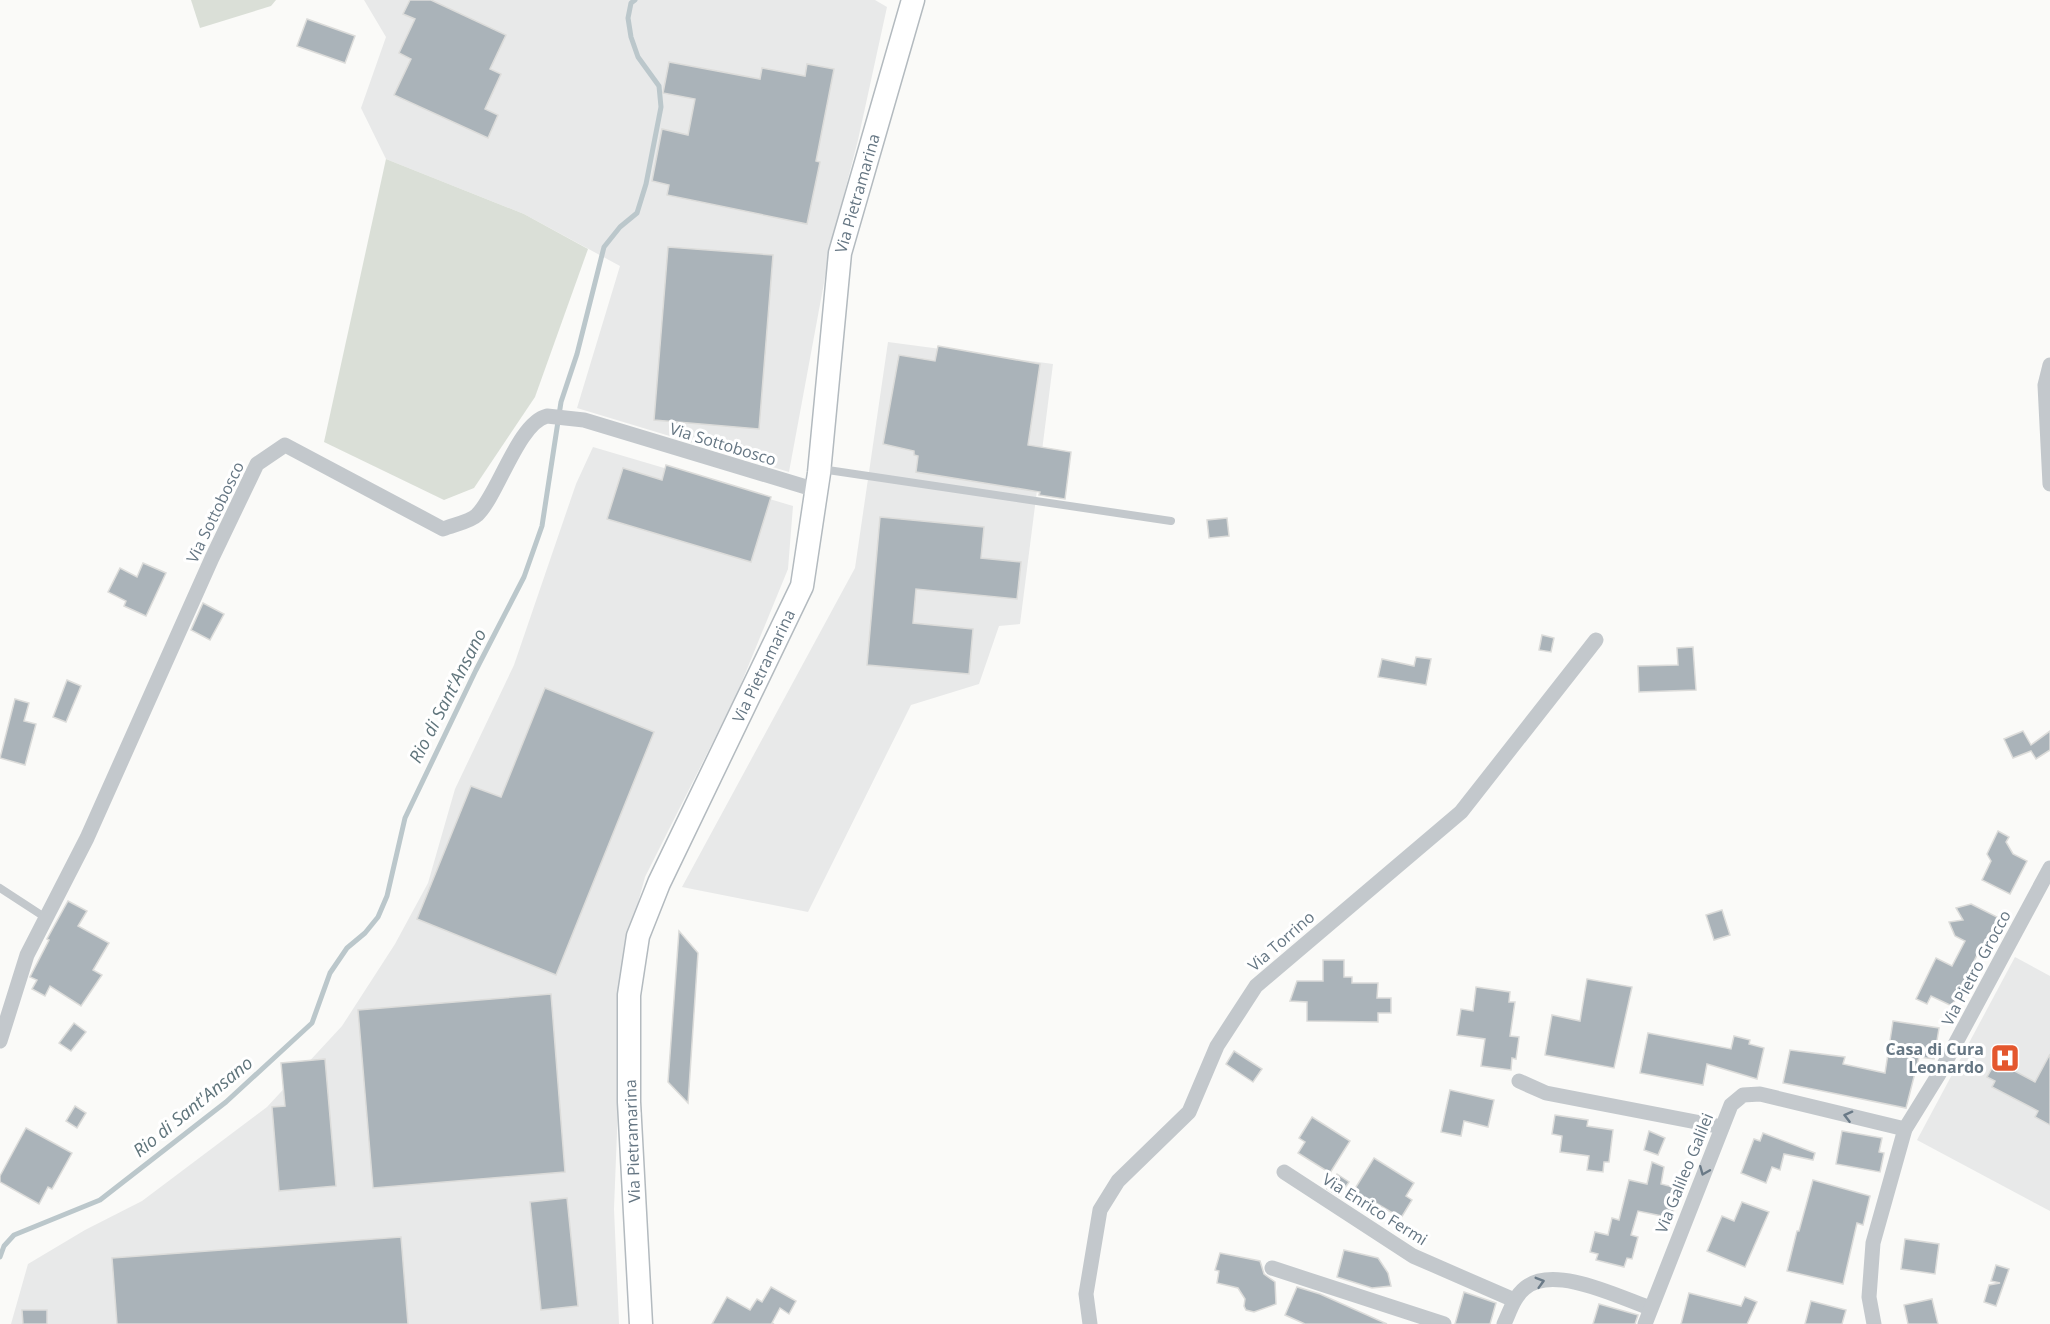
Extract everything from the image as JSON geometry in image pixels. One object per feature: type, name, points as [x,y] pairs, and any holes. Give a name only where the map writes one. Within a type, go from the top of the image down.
[{"type":"main road","name":"Via Pietramarina","points":[[641,1324],[629,1102],[629,995],[638,936],[659,883],[801,586],[818,480],[840,253],[913,0]]},
{"type":"street","points":[[2050,365],[2045,385],[2050,484]]},
{"type":"street","name":"Via Sottobosco","points":[[0,1041],[27,955],[87,838],[212,558],[257,464],[285,445],[443,529],[477,516],[522,439],[540,418],[546,416],[573,418],[818,480]]},
{"type":"street","name":"Via Torrino","points":[[1090,1324],[1086,1294],[1100,1210],[1118,1181],[1189,1112],[1217,1046],[1256,986],[1461,812],[1596,640]]},
{"type":"street","name":"Via Pietro Grocco","points":[[1874,1324],[1869,1297],[1873,1244],[1905,1130],[1939,1074],[2050,868]]},
{"type":"street","points":[[1519,1081],[1546,1093],[1722,1127]]},
{"type":"street","name":"Via Galileo Galilei","points":[[1645,1324],[1731,1105],[1743,1095],[1760,1094],[1905,1130]]},
{"type":"street","name":"Via Enrico Fermi","points":[[1284,1172],[1413,1256],[1514,1300]]},
{"type":"street","points":[[1272,1268],[1444,1324]]},
{"type":"street","points":[[1504,1324],[1514,1300],[1526,1287],[1546,1279],[1579,1283],[1650,1308]]},
{"type":"lane","points":[[818,480],[1171,521]]},
{"type":"lane","points":[[0,888],[46,918]]},
{"type":"shaded area","points":[[191,0],[276,0],[271,6],[200,28]]},
{"type":"shaded area","points":[[364,0],[875,0],[887,7],[858,140],[831,245],[789,472],[577,408],[620,266],[524,214],[386,159],[361,108],[386,37]]},
{"type":"shaded area","points":[[386,159],[524,214],[588,249],[535,397],[474,488],[444,500],[324,442]]},
{"type":"shaded area","points":[[888,342],[1053,364],[1020,624],[999,626],[979,684],[911,705],[808,912],[682,887],[855,568]]},
{"type":"shaded area","points":[[593,447],[793,506],[788,569],[736,696],[645,877],[624,954],[614,1209],[619,1324],[11,1324],[28,1264],[85,1230],[142,1201],[267,1107],[342,1026],[395,944],[428,883],[455,789],[514,665],[576,484]]},
{"type":"shaded area","name":"Casa di Cura Leonardo","points":[[2015,957],[2050,976],[2050,1211],[1917,1140]]},
{"type":"building","points":[[410,0],[431,0],[506,35],[490,69],[501,74],[485,109],[498,115],[488,138],[394,95],[411,59],[399,53],[415,19],[403,14]]},
{"type":"building","points":[[307,19],[355,36],[345,63],[297,46]]},
{"type":"building","points":[[669,62],[760,79],[762,68],[805,76],[807,64],[834,69],[816,161],[820,162],[807,224],[667,195],[669,185],[652,181],[662,129],[688,135],[695,99],[663,93]]},
{"type":"building","points":[[668,247],[773,255],[759,429],[654,420]]},
{"type":"building","points":[[938,346],[1040,364],[1028,445],[1071,452],[1065,499],[1039,495],[1040,492],[916,472],[918,456],[914,455],[914,451],[883,444],[899,355],[935,361]]},
{"type":"building","points":[[666,465],[771,497],[751,562],[607,519],[623,468],[662,480]]},
{"type":"building","points":[[880,517],[984,527],[981,558],[1021,562],[1017,599],[916,589],[913,623],[973,629],[969,674],[867,665]]},
{"type":"building","points":[[1227,518],[1229,536],[1209,538],[1207,520]]},
{"type":"building","points":[[143,563],[166,573],[146,616],[124,606],[126,601],[108,592],[120,568],[137,577]]},
{"type":"building","points":[[203,603],[224,614],[210,640],[191,630]]},
{"type":"building","points":[[1542,635],[1554,638],[1551,652],[1539,650]]},
{"type":"building","points":[[1693,647],[1696,690],[1639,692],[1638,666],[1678,665],[1677,648]]},
{"type":"building","points":[[1416,657],[1431,659],[1426,685],[1378,677],[1382,659],[1414,666]]},
{"type":"building","points":[[67,680],[81,686],[66,722],[53,717]]},
{"type":"building","points":[[545,688],[654,732],[556,975],[417,919],[471,786],[501,797]]},
{"type":"building","points":[[15,699],[29,703],[24,721],[36,724],[25,765],[0,758]]},
{"type":"building","points":[[2023,731],[2031,745],[2050,731],[2050,750],[2036,759],[2031,751],[2013,758],[2004,739]]},
{"type":"building","points":[[1998,831],[2009,837],[2006,842],[2013,854],[2027,861],[2010,894],[1982,880],[1991,861],[1987,854]]},
{"type":"building","points":[[68,901],[87,911],[78,926],[109,943],[93,970],[102,975],[81,1006],[50,986],[45,996],[32,989],[37,980],[30,977]]},
{"type":"building","points":[[1971,904],[2001,919],[1985,951],[1980,949],[1952,1006],[1931,996],[1927,1004],[1916,999],[1936,958],[1952,966],[1965,941],[1955,936],[1949,922],[1963,920],[1956,908]]},
{"type":"building","points":[[1722,910],[1730,935],[1714,940],[1706,915]]},
{"type":"building","points":[[679,931],[698,953],[688,1103],[668,1082]]},
{"type":"building","points":[[1323,960],[1344,960],[1344,977],[1352,977],[1352,983],[1378,983],[1377,998],[1391,998],[1391,1013],[1378,1013],[1378,1022],[1307,1021],[1307,1002],[1290,1001],[1297,981],[1323,981]]},
{"type":"building","points":[[1587,979],[1632,987],[1614,1068],[1545,1055],[1552,1015],[1580,1021]]},
{"type":"building","points":[[1476,987],[1510,992],[1509,1002],[1515,1002],[1510,1036],[1519,1037],[1516,1059],[1512,1058],[1511,1070],[1481,1066],[1485,1039],[1457,1035],[1461,1009],[1473,1011]]},
{"type":"building","points":[[551,994],[565,1172],[373,1188],[358,1010]]},
{"type":"building","points":[[1893,1021],[1939,1028],[1934,1059],[1919,1057],[1906,1108],[1783,1083],[1790,1050],[1845,1057],[1843,1064],[1885,1073]]},
{"type":"building","points":[[74,1023],[86,1032],[71,1051],[59,1043]]},
{"type":"building","points":[[1648,1033],[1731,1049],[1734,1036],[1750,1040],[1749,1044],[1764,1048],[1757,1079],[1707,1064],[1703,1085],[1640,1073]]},
{"type":"building","points":[[1234,1051],[1262,1069],[1253,1082],[1226,1064]]},
{"type":"building","points":[[2050,1054],[2050,1125],[2035,1117],[2038,1111],[1992,1087],[1995,1081],[1987,1077],[1996,1061],[2035,1082]]},
{"type":"building","points":[[325,1059],[336,1186],[279,1191],[272,1107],[285,1106],[281,1063]]},
{"type":"building","points":[[1450,1090],[1494,1100],[1488,1127],[1464,1121],[1461,1136],[1441,1132]]},
{"type":"building","points":[[75,1106],[86,1113],[77,1128],[66,1121]]},
{"type":"building","points":[[1555,1115],[1588,1120],[1587,1126],[1613,1130],[1609,1162],[1604,1162],[1603,1172],[1587,1170],[1589,1156],[1560,1152],[1562,1136],[1552,1134]]},
{"type":"building","points":[[1312,1117],[1350,1141],[1330,1173],[1298,1153],[1305,1142],[1299,1138]]},
{"type":"building","points":[[26,1128],[72,1153],[52,1189],[48,1187],[39,1204],[0,1182],[0,1176]]},
{"type":"building","points":[[1649,1131],[1665,1138],[1658,1155],[1644,1150]]},
{"type":"building","points":[[1842,1131],[1882,1138],[1879,1152],[1884,1153],[1880,1172],[1836,1164]]},
{"type":"building","points":[[1763,1133],[1815,1153],[1813,1160],[1784,1154],[1780,1170],[1772,1167],[1766,1183],[1741,1173],[1754,1139],[1760,1141]]},
{"type":"building","points":[[1374,1158],[1414,1183],[1406,1196],[1412,1200],[1401,1218],[1376,1203],[1373,1208],[1351,1195]]},
{"type":"building","points":[[1652,1162],[1664,1167],[1661,1184],[1673,1187],[1670,1202],[1675,1203],[1672,1218],[1638,1211],[1631,1235],[1638,1237],[1632,1259],[1627,1258],[1624,1267],[1596,1260],[1598,1254],[1590,1252],[1595,1232],[1608,1235],[1612,1218],[1619,1220],[1629,1180],[1647,1184]]},
{"type":"building","points":[[1337,1174],[1349,1182],[1339,1196],[1327,1189]]},
{"type":"building","points":[[1813,1180],[1870,1196],[1863,1225],[1857,1223],[1843,1284],[1787,1271]]},
{"type":"building","points":[[567,1198],[578,1306],[541,1310],[530,1202]]},
{"type":"building","points":[[1742,1202],[1769,1212],[1745,1267],[1707,1251],[1722,1216],[1734,1221]]},
{"type":"building","points":[[401,1237],[408,1324],[117,1324],[112,1258]]},
{"type":"building","points":[[1905,1239],[1939,1244],[1935,1274],[1901,1269]]},
{"type":"building","points":[[1344,1250],[1378,1258],[1388,1273],[1391,1286],[1372,1288],[1337,1277]]},
{"type":"building","points":[[1220,1253],[1260,1261],[1264,1274],[1275,1282],[1276,1304],[1254,1312],[1246,1310],[1245,1299],[1238,1288],[1217,1283],[1219,1271],[1215,1270]]},
{"type":"building","points":[[1996,1265],[2009,1269],[1996,1306],[1984,1302],[1989,1285],[2000,1283],[1991,1281]]},
{"type":"building","points":[[771,1287],[796,1301],[789,1314],[780,1308],[772,1323],[774,1324],[712,1324],[727,1297],[750,1310],[757,1299],[762,1302]]},
{"type":"building","points":[[1297,1287],[1320,1294],[1387,1324],[1305,1324],[1285,1315]]},
{"type":"building","points":[[1464,1292],[1496,1303],[1490,1324],[1455,1324]]},
{"type":"building","points":[[1689,1293],[1741,1306],[1745,1297],[1757,1302],[1747,1324],[1681,1324]]},
{"type":"building","points":[[1932,1299],[1938,1324],[1908,1324],[1904,1305]]},
{"type":"building","points":[[1811,1301],[1846,1310],[1842,1324],[1805,1324]]},
{"type":"building","points":[[1599,1304],[1638,1315],[1635,1324],[1593,1324]]},
{"type":"building","points":[[22,1310],[47,1310],[47,1324],[23,1324]]},
{"type":"waterway","name":"Rio di Sant'Ansano","points":[[0,1257],[4,1246],[14,1235],[100,1200],[226,1102],[312,1023],[330,973],[347,948],[365,933],[378,917],[387,896],[405,818],[476,670],[524,577],[542,526],[561,402],[577,354],[604,247],[620,227],[637,213],[646,184],[661,107],[659,86],[638,57],[631,37],[628,18],[631,3],[635,0]]},
{"type":"place","name":"Casa di Cura Leonardo","points":[[2005,1058]]}]
